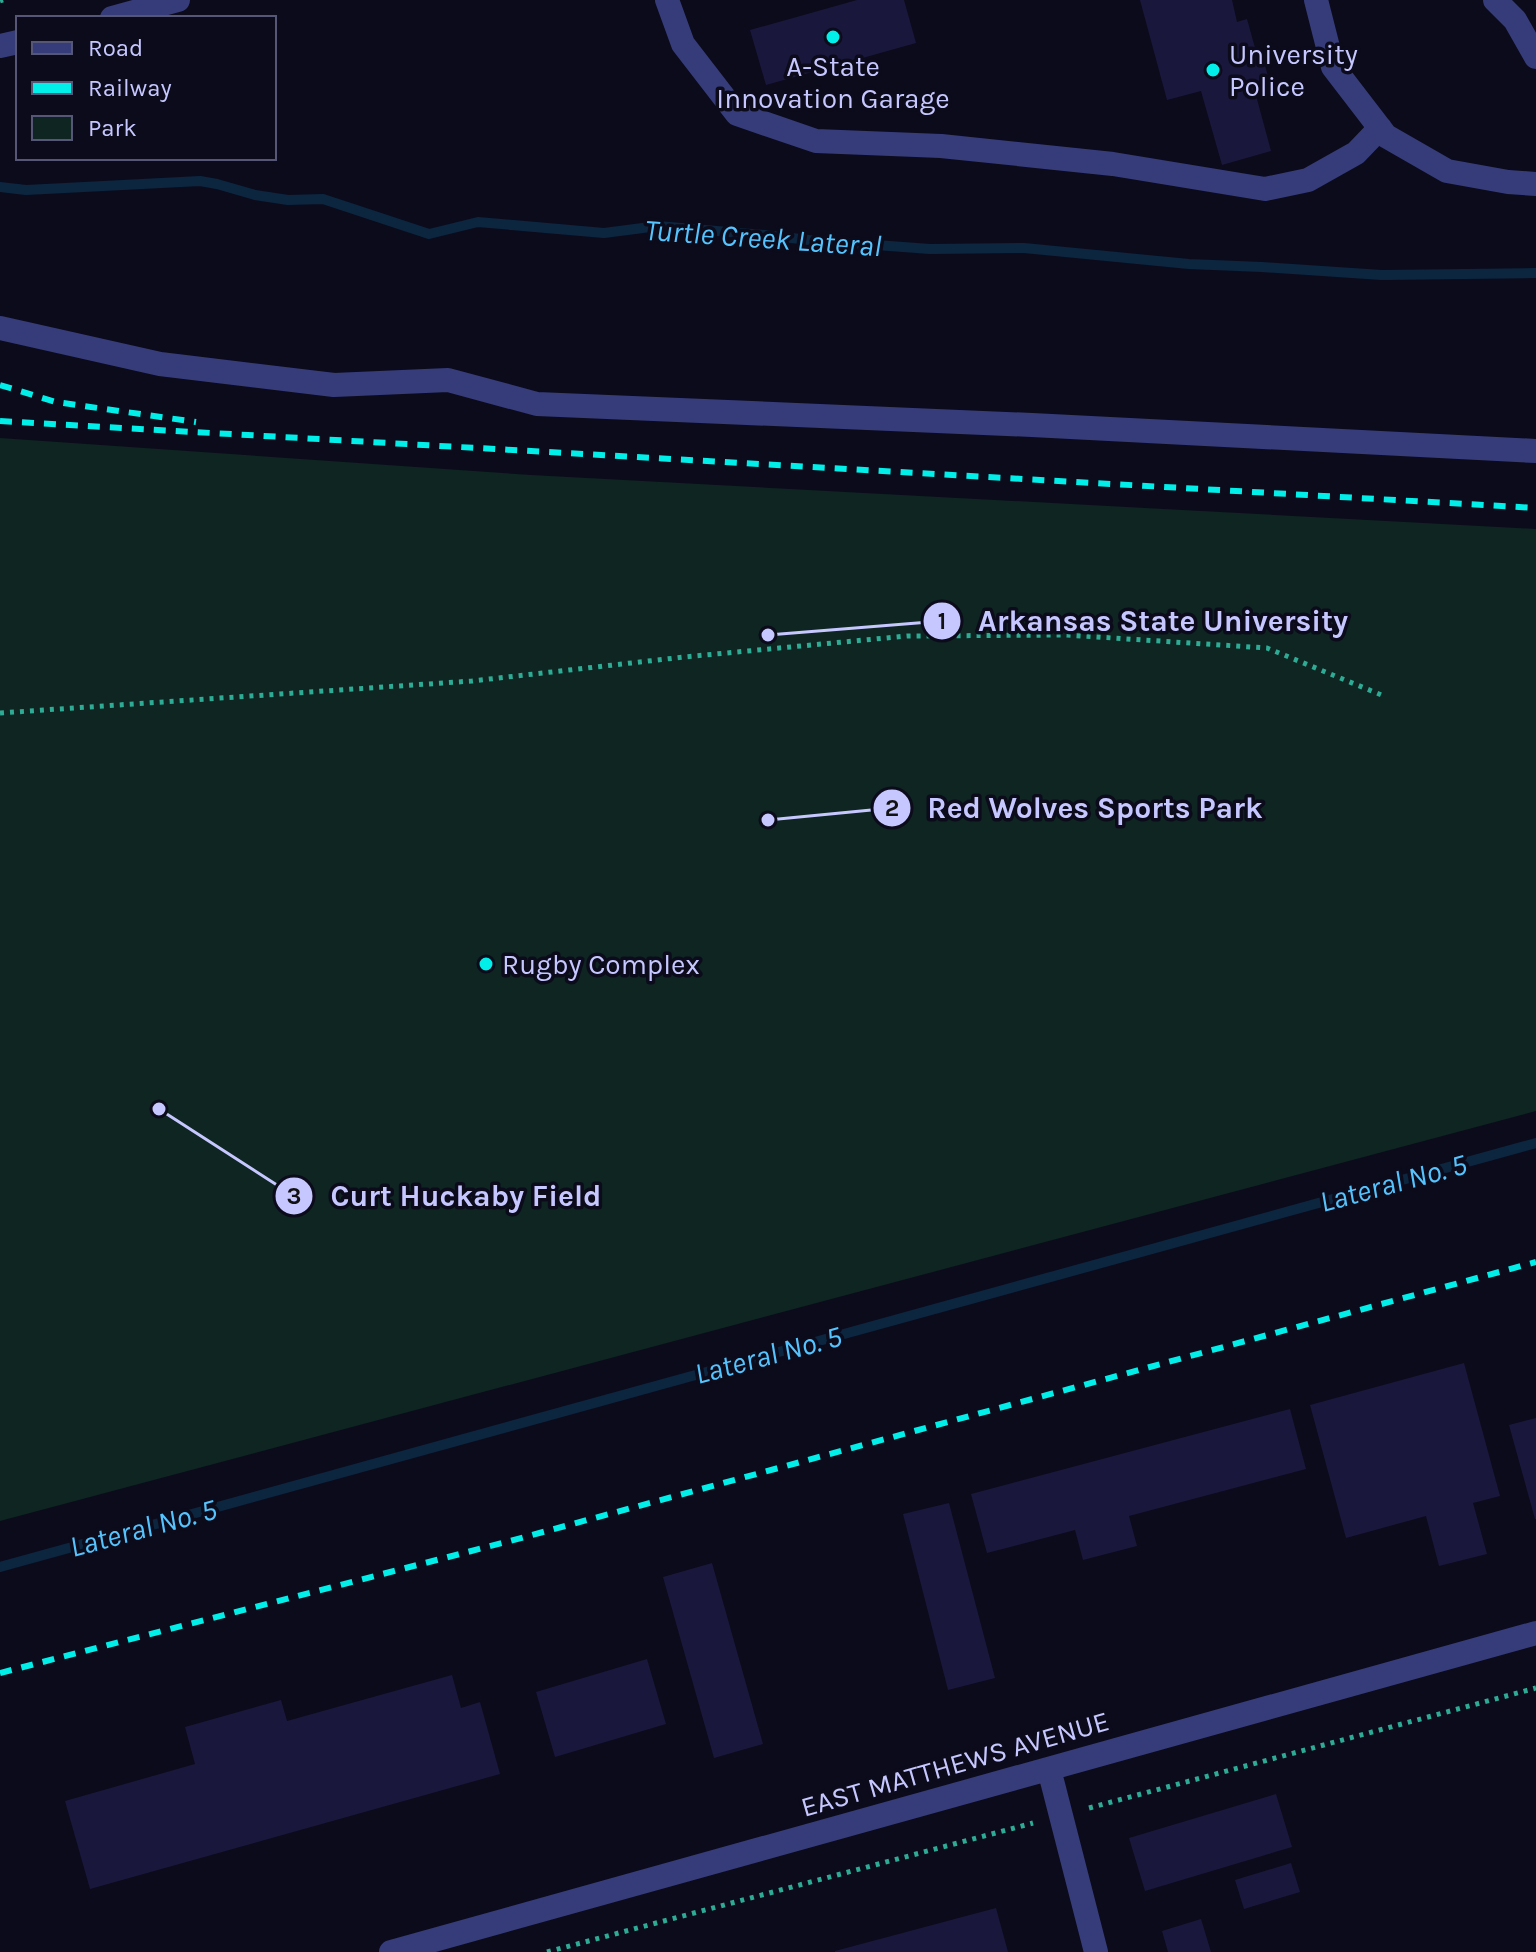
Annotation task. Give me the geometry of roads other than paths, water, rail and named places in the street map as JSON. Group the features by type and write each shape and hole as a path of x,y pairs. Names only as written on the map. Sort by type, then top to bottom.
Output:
{"street":[{"path":"119,16 178,0"},
{"path":"667,0 683,44 737,114 816,141 941,146 1113,164 1265,189 1308,180 1356,153 1380,128"},
{"path":"1316,0 1333,67 1386,136 1447,171 1536,184"},
{"path":"1495,0 1515,20 1536,57"},
{"path":"0,328 160,364 334,385 448,380 537,404 1536,451"},
{"name":"EAST MATTHEWS AVENUE","path":"391,1952 1536,1633"},
{"path":"1049,1769 1096,1952"}],"waterway":[{"name":"Turtle Creek Lateral","path":"0,187 26,190 200,181 288,200 323,199 429,234 478,222 604,233 658,226 930,249 1024,248 1189,264 1382,275 1536,273"},
{"name":"Lateral No. 5","path":"0,1567 1536,1143"}],"railway":[{"path":"0,385 56,402 196,422"},
{"path":"0,421 1536,508"},
{"path":"0,1673 510,1541 1536,1262"}],"place":[{"name":"A-State Innovation Garage","path":"833,37"},
{"name":"University Police","path":"1213,70"},
{"name":"Arkansas State University","path":"768,635"},
{"name":"Red Wolves Sports Park","path":"768,820"},
{"name":"Rugby Complex","path":"486,964"},
{"name":"Curt Huckaby Field","path":"159,1109"}]}
